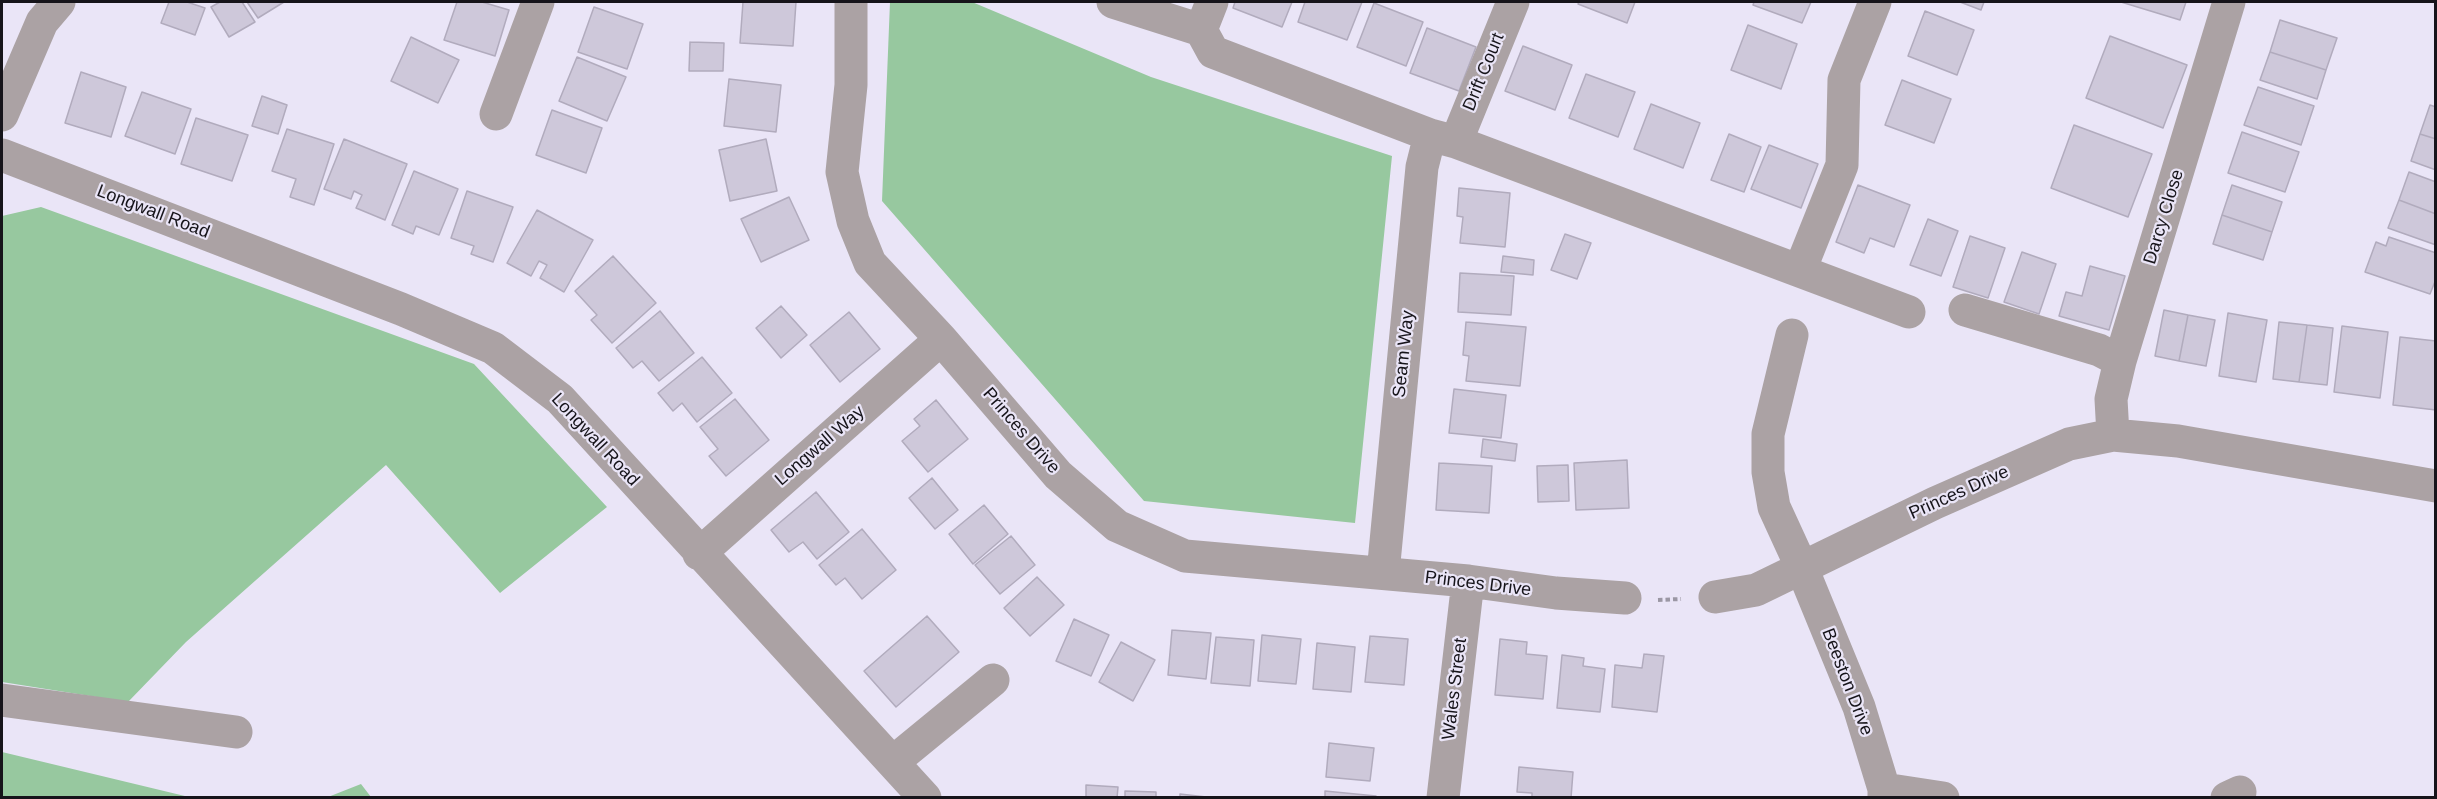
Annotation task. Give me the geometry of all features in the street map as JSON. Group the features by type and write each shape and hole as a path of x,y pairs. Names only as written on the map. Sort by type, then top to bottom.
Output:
{"street":[{"path":"2,115 42,22 59,2"},
{"path":"496,114 538,2"},
{"name":"Princes Drive","path":"851,2 851,85 842,172 853,221 870,263 941,339 1058,476 1117,526 1185,556 1468,581 1556,593 1625,598"},
{"path":"1113,2 1207,16 1213,52 1909,312"},
{"name":"Drift Court","path":"1443,138 1513,2"},
{"path":"1800,270 1842,165 1844,80 1875,2"},
{"name":"Darcy Close","path":"2113,435 2111,399 2120,361 2229,2"},
{"name":"Seam Way","path":"1383,573 1422,167 1443,138"},
{"name":"Longwall Road","path":"2,155 400,309 493,348 560,399 699,554 894,762 924,798"},
{"path":"1965,310 2099,350 2120,361"},
{"name":"Beeston Drive","path":"1792,335 1768,434 1768,472 1774,507 1802,568 1859,707 1884,793"},
{"name":"Longwall Way","path":"699,554 941,339"},
{"name":"Princes Drive","path":"1715,597 1756,590 1935,502 2069,444 2113,435 2178,441 2436,486"},
{"name":"Wales Street","path":"1443,798 1468,581"},
{"path":"894,762 993,680"},
{"path":"2,700 236,732"},
{"path":"1884,793 1943,798"}],"path":[{"path":"1625,598 1658,600 1715,597"}],"green space":[{"path":"890,2 972,2 1151,77 1392,156 1355,523 1144,501 882,201"},
{"path":"41,207 474,364 607,507 500,593 386,465 186,642 128,702 2,682 2,216"},
{"path":"2,752 189,797 2,797"},
{"path":"361,784 371,797 328,797"}],"building":[{"path":"169,2 187,2 205,8 195,35 161,23"},
{"path":"220,2 242,2 255,22 229,37 211,7"},
{"path":"247,2 284,2 258,18"},
{"path":"457,2 482,2 509,10 495,56 444,40"},
{"path":"743,2 796,2 793,46 740,43"},
{"path":"1235,2 1292,2 1282,27 1233,8"},
{"path":"1305,2 1362,2 1347,40 1298,22"},
{"path":"1579,2 1635,2 1627,23 1578,4"},
{"path":"1754,2 1811,2 1802,23 1753,5"},
{"path":"1960,2 1984,2 1981,10"},
{"path":"2121,2 2186,2 2180,20"},
{"path":"1374,3 1423,22 1406,66 1357,47"},
{"path":"594,7 643,24 627,69 578,52"},
{"path":"1925,11 1974,30 1957,75 1908,56"},
{"path":"2280,20 2337,38 2326,70 2270,52"},
{"path":"1748,25 1797,44 1781,89 1731,70"},
{"path":"1427,28 1476,47 1459,91 1410,73"},
{"path":"2110,36 2187,65 2163,128 2086,98"},
{"path":"411,37 459,60 438,103 391,81"},
{"path":"690,42 724,43 723,71 689,71"},
{"path":"1523,46 1572,65 1555,110 1505,91"},
{"path":"2270,52 2326,70 2317,99 2260,80"},
{"path":"577,57 626,77 607,121 559,101"},
{"path":"81,72 126,87 111,137 65,123"},
{"path":"1586,74 1635,92 1618,137 1569,118"},
{"path":"729,79 781,85 776,132 724,126"},
{"path":"1902,80 1951,99 1934,143 1885,125"},
{"path":"2258,87 2314,106 2301,145 2244,125"},
{"path":"142,92 191,109 175,154 125,136"},
{"path":"262,96 287,105 278,134 252,126"},
{"path":"1651,104 1700,123 1683,168 1634,149"},
{"path":"2430,105 2436,107 2436,139 2420,134"},
{"path":"552,110 602,128 586,173 536,155"},
{"path":"196,118 248,135 232,181 181,164"},
{"path":"2074,125 2152,154 2128,217 2051,188"},
{"path":"287,129 334,144 314,205 290,197 296,179 272,171"},
{"path":"2242,132 2299,152 2285,192 2228,173"},
{"path":"1729,134 1761,147 1744,192 1711,180"},
{"path":"2420,134 2436,139 2436,170 2411,161"},
{"path":"344,139 407,164 385,220 356,208 362,195 354,191 351,199 324,189"},
{"path":"766,139 777,191 730,201 719,150"},
{"path":"1769,145 1818,164 1801,208 1751,189"},
{"path":"414,171 458,189 439,235 416,226 413,234 392,225"},
{"path":"2409,172 2436,182 2436,214 2399,200"},
{"path":"1858,185 1910,205 1894,247 1870,238 1864,253 1836,242"},
{"path":"2232,185 2282,202 2272,232 2222,215"},
{"path":"1459,188 1510,193 1505,247 1460,243 1463,217 1457,216"},
{"path":"467,191 513,207 493,262 471,254 474,246 451,238"},
{"path":"789,197 809,240 761,262 741,219"},
{"path":"2399,200 2436,214 2436,245 2388,228"},
{"path":"537,210 593,240 564,292 540,278 547,265 539,261 531,276 507,263"},
{"path":"2222,215 2272,232 2263,260 2213,244"},
{"path":"1928,219 1958,231 1941,276 1910,265"},
{"path":"1565,234 1591,243 1577,279 1551,270"},
{"path":"1970,236 2005,248 1988,298 1953,287"},
{"path":"2389,237 2436,253 2436,279 2430,294 2365,272 2376,242 2386,246"},
{"path":"2022,252 2056,264 2039,314 2004,302"},
{"path":"613,256 656,303 612,343 591,320 597,315 575,291"},
{"path":"1503,256 1534,260 1533,275 1501,272"},
{"path":"2090,266 2125,276 2109,330 2059,316 2066,292 2082,296"},
{"path":"1460,273 1514,276 1511,315 1458,312"},
{"path":"781,306 807,335 781,358 756,328"},
{"path":"2164,310 2188,315 2179,361 2155,356"},
{"path":"660,311 694,353 659,381 642,361 633,368 616,348"},
{"path":"849,312 880,349 840,382 810,345"},
{"path":"2228,313 2267,320 2256,382 2219,376"},
{"path":"2188,315 2215,320 2206,366 2179,361"},
{"path":"1466,322 1526,327 1520,386 1466,381 1469,356 1463,355"},
{"path":"2279,322 2307,325 2299,382 2273,379"},
{"path":"2307,325 2333,328 2327,385 2299,382"},
{"path":"2342,326 2388,332 2380,398 2334,392"},
{"path":"2400,337 2436,341 2436,410 2393,405"},
{"path":"702,357 732,393 697,422 682,403 673,411 658,393"},
{"path":"1454,389 1506,395 1501,438 1449,433"},
{"path":"735,399 769,440 726,476 709,456 718,449 700,427"},
{"path":"936,400 968,439 928,472 902,441 920,426 914,419"},
{"path":"1483,439 1517,444 1515,461 1481,457"},
{"path":"1627,460 1629,508 1576,510 1574,463"},
{"path":"1439,463 1492,466 1489,513 1436,510"},
{"path":"1568,465 1569,501 1538,502 1537,466"},
{"path":"932,478 958,510 935,529 909,498"},
{"path":"816,492 849,532 817,559 803,542 789,552 771,530"},
{"path":"984,505 1008,534 973,564 949,534"},
{"path":"862,529 896,570 862,599 845,578 836,585 819,565"},
{"path":"1011,536 1035,565 1000,594 975,565"},
{"path":"1037,577 1064,605 1030,636 1004,608"},
{"path":"927,616 959,652 896,707 864,671"},
{"path":"1074,619 1109,635 1091,676 1056,661"},
{"path":"1172,630 1211,633 1206,679 1168,675"},
{"path":"1262,635 1301,639 1296,684 1258,681"},
{"path":"1370,636 1408,639 1404,685 1365,682"},
{"path":"1216,637 1254,640 1250,686 1211,683"},
{"path":"1500,639 1527,642 1526,654 1547,656 1543,699 1495,695"},
{"path":"1121,642 1155,660 1133,701 1099,682"},
{"path":"1317,643 1355,647 1351,692 1313,689"},
{"path":"1644,654 1664,656 1657,712 1612,707 1615,665 1642,668"},
{"path":"1562,655 1584,658 1583,666 1605,669 1600,712 1557,708"},
{"path":"1329,743 1374,748 1370,781 1326,777"},
{"path":"1519,767 1573,772 1571,798 1532,798 1532,793 1517,792"},
{"path":"1086,785 1118,787 1117,798 1086,798"},
{"path":"1125,791 1156,792 1156,798 1125,798"},
{"path":"1325,791 1376,796 1376,798 1325,798"},
{"path":"1180,794 1215,798 1180,798"}]}
